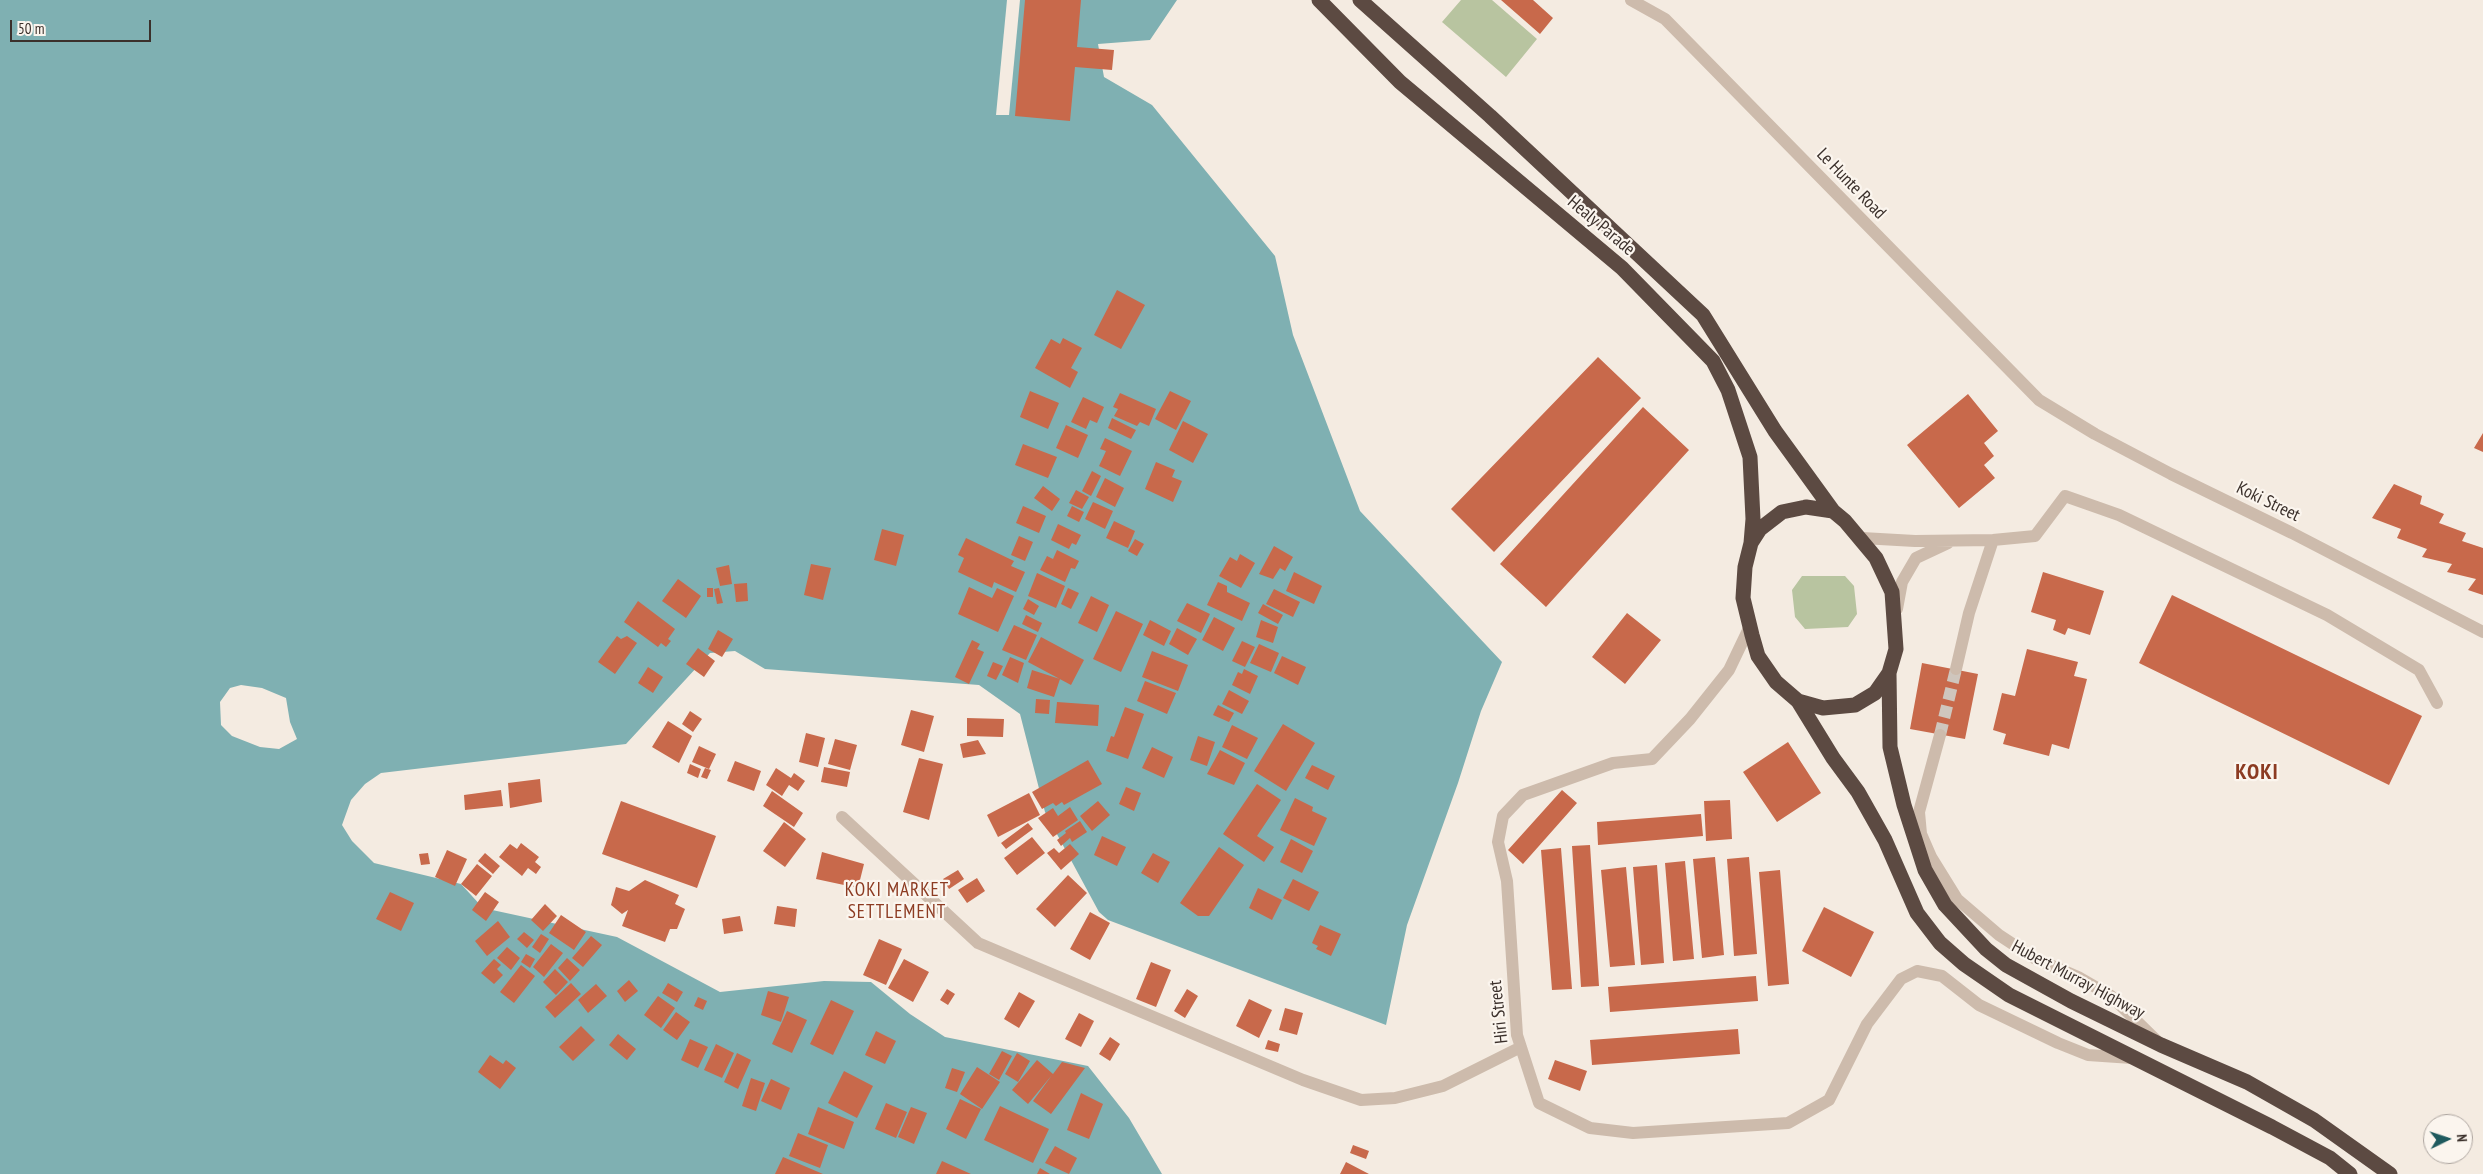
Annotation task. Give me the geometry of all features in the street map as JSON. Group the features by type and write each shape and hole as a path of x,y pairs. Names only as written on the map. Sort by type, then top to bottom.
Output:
{"highway":[{"name":"Healy Parade","path":"1319,0 1400,82 1622,268 1712,361 1728,390 1750,457 1753,519 1751,543"},
{"name":"Healy Parade","path":"1360,0 1490,116 1703,315 1774,431 1833,511"},
{"name":"Hubert Murray Highway","path":"2350,1174 2330,1158 2138,1058 2009,995 1976,974 1940,942 1917,913 1885,840 1858,792 1833,758 1798,701 1776,682 1758,656 1743,598 1745,566 1751,543 1760,529 1782,512 1806,507 1833,511 1862,538 1876,558 1892,592 1896,648 1889,674 1890,747 1904,805 1925,870 1945,905 1986,949 2006,966 2161,1045 2247,1082 2314,1120 2390,1174"},
{"name":"Hubert Murray Highway","path":"1798,701 1822,708 1855,705 1875,693 1889,674"}],"street":[{"name":"Le Hunte Road","path":"1631,0 1665,19 2039,400"},
{"name":"Koki Street","path":"2039,400 2095,434 2171,474 2483,632"},
{"path":"1862,538 1915,541 1993,540 2036,536 2065,496 2119,515 2327,615 2419,670 2437,703"},
{"path":"1895,620 1902,582 1916,558 1955,540"},
{"path":"1956,670 1969,613 1993,540"},
{"name":"Hiri Street","path":"1750,626 1729,670 1690,719 1652,759 1613,763 1523,795 1503,816 1498,842 1507,881 1517,1035 1519,1048 1539,1102 1590,1128 1633,1133 1788,1123 1829,1100 1867,1024 1901,979 1917,971 1942,976 1979,1005 2088,1055 2138,1058"},
{"path":"1940,735 1919,812 1921,834 1931,857 1957,899 1999,935 2034,958 2078,977 2111,996 2161,1045"},
{"path":"842,817 978,943 1303,1080 1361,1100 1395,1098 1444,1086 1519,1048"}],"green space":[{"path":"1461,0 1492,0 1537,39 1506,77 1442,22"},
{"path":"1802,576 1845,576 1854,586 1857,614 1848,627 1805,629 1795,617 1792,590"}],"water":[{"path":"0,0 1177,0 1150,40 1098,44 1104,77 1152,105 1275,256 1293,335 1360,511 1502,662 1481,711 1458,783 1407,925 1386,1025 1108,920 1099,912 1045,812 1020,714 979,685 765,669 735,651 710,653 626,744 381,773 365,784 351,800 342,825 352,841 374,863 461,884 483,908 617,937 720,992 824,981 871,982 910,1014 945,1037 1088,1066 1129,1118 1162,1174 0,1174","holes":["241,685 262,688 286,698 290,722 297,739 279,749 260,747 232,736 221,725 220,702 230,688"]}],"pier":[{"path":"1007,0 1020,0 1009,115 996,115"}],"building":[{"path":"1025,0 1081,0 1077,47 1114,50 1112,70 1075,67 1070,121 1015,116"},
{"path":"1501,0 1533,0 1553,18 1540,34"},
{"path":"1117,290 1145,305 1121,349 1094,335"},
{"path":"1063,338 1082,348 1071,368 1078,372 1070,388 1035,368 1051,339 1060,344"},
{"path":"1598,357 1641,398 1494,552 1451,509"},
{"path":"1030,391 1059,403 1048,429 1020,417"},
{"path":"1170,391 1191,401 1176,430 1155,419"},
{"path":"1120,393 1156,409 1149,426 1140,422 1137,426 1114,416 1118,409 1113,407"},
{"path":"1968,394 1998,431 1984,443 1994,456 1984,465 1995,478 1959,508 1907,445"},
{"path":"1083,397 1104,407 1097,423 1090,420 1086,429 1071,422"},
{"path":"1643,407 1689,450 1546,607 1500,564"},
{"path":"1112,418 1136,430 1131,439 1108,428"},
{"path":"1183,421 1208,434 1193,463 1169,450"},
{"path":"1066,425 1088,435 1078,458 1056,448"},
{"path":"2483,433 2483,452 2474,448"},
{"path":"1105,438 1132,451 1120,476 1099,466 1106,451 1100,449"},
{"path":"1023,444 1057,457 1048,478 1015,465"},
{"path":"1156,462 1175,470 1172,477 1182,481 1173,502 1145,489"},
{"path":"1092,471 1101,476 1091,496 1082,491"},
{"path":"1105,478 1124,488 1115,507 1096,497"},
{"path":"2394,484 2422,496 2420,504 2444,514 2439,523 2466,533 2462,541 2483,548 2483,595 2468,590 2476,579 2447,572 2452,564 2422,557 2427,549 2397,538 2401,529 2372,518"},
{"path":"1043,486 1060,499 1052,511 1034,498"},
{"path":"1076,490 1089,497 1082,509 1069,503"},
{"path":"1093,502 1113,511 1105,529 1085,519"},
{"path":"1023,506 1046,516 1039,533 1016,523"},
{"path":"1072,506 1084,512 1079,522 1067,516"},
{"path":"1114,521 1135,531 1128,548 1106,538"},
{"path":"1058,524 1081,535 1076,545 1072,543 1069,549 1051,540"},
{"path":"882,529 904,535 896,566 874,560"},
{"path":"1019,536 1033,542 1025,561 1011,555"},
{"path":"966,538 1014,561 1011,566 1025,572 1016,592 994,582 992,588 958,572 964,558 958,555"},
{"path":"1135,539 1144,544 1137,556 1128,551"},
{"path":"1274,546 1293,557 1285,571 1280,568 1273,579 1259,574"},
{"path":"1057,550 1079,561 1075,569 1071,568 1065,582 1040,570 1047,556 1053,559"},
{"path":"1240,554 1255,563 1241,588 1219,576 1230,557 1237,561"},
{"path":"811,564 831,568 823,600 804,595"},
{"path":"729,565 732,584 720,586 716,568"},
{"path":"1294,572 1322,586 1314,604 1286,591"},
{"path":"2043,572 2104,591 2090,635 2068,628 2065,635 2053,630 2056,620 2031,612"},
{"path":"1037,573 1065,586 1056,608 1028,596"},
{"path":"678,579 701,596 686,618 662,601"},
{"path":"1218,582 1227,586 1227,592 1250,603 1242,621 1207,605"},
{"path":"747,583 748,601 736,602 734,584"},
{"path":"969,587 992,598 997,588 1014,596 998,632 958,614"},
{"path":"707,588 713,588 713,597 707,597"},
{"path":"719,588 723,603 717,604 714,589"},
{"path":"1068,588 1079,593 1071,609 1061,604"},
{"path":"1274,589 1300,602 1293,617 1266,604"},
{"path":"2172,595 2422,716 2389,785 2139,663"},
{"path":"1091,596 1109,605 1097,632 1078,623"},
{"path":"1028,599 1039,606 1034,615 1023,609"},
{"path":"638,601 675,629 668,639 671,641 666,647 661,643 658,647 624,622"},
{"path":"1187,603 1210,614 1201,633 1177,621"},
{"path":"1263,604 1283,615 1278,624 1258,613"},
{"path":"1116,611 1143,624 1121,672 1093,659"},
{"path":"1627,613 1661,640 1625,684 1592,657"},
{"path":"1026,615 1042,623 1038,632 1022,624"},
{"path":"1214,617 1235,628 1223,651 1202,640"},
{"path":"1150,620 1171,631 1164,646 1143,635"},
{"path":"1261,620 1278,627 1273,643 1256,637"},
{"path":"1014,625 1037,635 1026,660 1002,650"},
{"path":"1177,628 1197,639 1188,655 1169,644"},
{"path":"718,630 733,639 722,657 708,649"},
{"path":"617,636 621,639 627,636 637,643 615,674 598,662"},
{"path":"1041,637 1084,660 1071,685 1028,662"},
{"path":"972,640 980,644 977,649 984,652 969,684 955,677"},
{"path":"1242,641 1255,647 1245,667 1232,661"},
{"path":"1259,644 1279,653 1271,672 1250,663"},
{"path":"698,648 715,661 704,677 686,664"},
{"path":"2027,649 2078,662 2074,676 2087,679 2069,749 2052,744 2049,756 2003,744 2006,734 1993,730 2002,693 2015,696"},
{"path":"1152,651 1188,665 1178,691 1142,677"},
{"path":"1282,656 1306,667 1298,685 1274,673"},
{"path":"1010,657 1024,663 1018,683 1002,675"},
{"path":"993,662 1003,666 996,680 987,676"},
{"path":"1922,663 1978,674 1965,739 1910,729"},
{"path":"648,667 663,677 653,693 638,683"},
{"path":"1244,669 1258,676 1250,694 1232,685 1238,672 1242,674"},
{"path":"1032,670 1060,679 1054,697 1027,688"},
{"path":"1145,681 1176,693 1167,714 1137,701"},
{"path":"1229,690 1249,701 1242,714 1222,704"},
{"path":"1036,699 1050,700 1049,714 1035,713"},
{"path":"1057,702 1099,705 1098,726 1055,723"},
{"path":"1218,705 1234,713 1229,722 1213,715"},
{"path":"1125,707 1144,714 1128,759 1106,751 1111,736 1114,737"},
{"path":"911,710 934,716 924,752 901,745"},
{"path":"690,711 702,719 693,732 682,724"},
{"path":"967,718 1004,719 1003,737 967,736"},
{"path":"668,721 692,736 679,763 652,747"},
{"path":"1283,724 1315,743 1286,791 1254,771"},
{"path":"1232,725 1258,738 1247,759 1222,747"},
{"path":"806,733 825,738 818,767 799,762"},
{"path":"1198,736 1215,742 1207,766 1190,760"},
{"path":"835,739 857,745 850,770 828,764"},
{"path":"978,740 986,754 963,758 960,744"},
{"path":"1788,742 1821,793 1777,822 1743,772"},
{"path":"699,746 716,754 709,769 692,762"},
{"path":"1152,747 1173,757 1164,778 1142,768"},
{"path":"1220,750 1245,763 1234,785 1207,774"},
{"path":"919,758 943,764 929,820 903,812"},
{"path":"1088,760 1102,784 1064,805 1062,802 1056,806 1053,803 1042,809 1032,792"},
{"path":"735,761 761,771 754,791 727,781"},
{"path":"690,764 701,769 698,778 687,773"},
{"path":"1312,765 1335,776 1328,790 1305,778"},
{"path":"824,767 850,772 847,787 821,782"},
{"path":"705,768 711,770 707,779 701,777"},
{"path":"776,768 791,778 794,773 805,781 798,791 789,785 782,796 766,785"},
{"path":"540,779 542,802 510,808 508,783"},
{"path":"1257,784 1281,800 1257,836 1274,847 1264,862 1223,834"},
{"path":"1126,787 1141,793 1134,811 1119,804"},
{"path":"501,790 503,806 465,810 464,795"},
{"path":"1562,790 1577,803 1523,864 1508,850"},
{"path":"772,791 803,813 794,827 763,806"},
{"path":"1029,793 1040,815 998,837 987,815"},
{"path":"1295,798 1313,807 1312,811 1327,818 1314,846 1280,830"},
{"path":"1730,800 1732,839 1706,841 1704,801"},
{"path":"621,801 716,836 697,888 602,854"},
{"path":"1098,801 1110,815 1092,831 1080,816"},
{"path":"1070,807 1078,820 1053,837 1038,818 1053,808 1058,816"},
{"path":"1701,814 1703,836 1598,845 1597,822"},
{"path":"1080,821 1087,832 1072,842 1070,838 1061,846 1057,840 1066,833 1065,831"},
{"path":"784,822 806,839 785,867 763,851"},
{"path":"1028,823 1033,829 1006,849 1001,843"},
{"path":"1102,836 1126,847 1117,866 1094,855"},
{"path":"1032,837 1045,853 1017,875 1004,858"},
{"path":"1291,839 1313,851 1302,873 1280,862"},
{"path":"521,843 539,857 535,862 541,867 536,874 528,868 522,876 499,857 510,844 517,849"},
{"path":"1070,844 1079,854 1061,870 1047,853 1054,848 1059,853"},
{"path":"1590,845 1599,986 1581,987 1572,846"},
{"path":"1219,847 1244,865 1209,916 1198,916 1180,903"},
{"path":"1561,848 1572,989 1552,990 1541,850"},
{"path":"447,850 467,859 455,886 435,877"},
{"path":"822,852 864,864 858,888 816,879"},
{"path":"428,853 430,864 421,865 419,854"},
{"path":"485,853 500,866 493,874 478,861"},
{"path":"1153,853 1170,862 1158,883 1141,873"},
{"path":"1715,857 1724,955 1702,958 1693,859"},
{"path":"1749,857 1757,954 1734,956 1727,859"},
{"path":"1685,861 1694,959 1673,961 1665,863"},
{"path":"477,864 492,876 476,896 461,884"},
{"path":"1657,865 1664,963 1641,965 1633,867"},
{"path":"1626,867 1635,965 1610,967 1601,870"},
{"path":"958,870 964,879 949,889 943,879"},
{"path":"1780,870 1789,984 1768,986 1759,872"},
{"path":"1068,875 1087,893 1055,927 1036,909"},
{"path":"977,878 985,891 967,903 958,890"},
{"path":"1293,879 1319,892 1309,911 1283,898"},
{"path":"645,880 679,895 675,904 685,909 677,929 670,929 665,942 622,926 628,910 622,914 611,905 616,887 629,891"},
{"path":"1258,888 1282,900 1272,920 1249,908"},
{"path":"390,892 414,903 401,931 376,919"},
{"path":"485,892 499,902 486,921 472,910"},
{"path":"545,904 557,916 543,931 531,920"},
{"path":"777,906 797,909 795,927 774,924"},
{"path":"1824,907 1874,932 1851,977 1802,951"},
{"path":"1090,912 1110,923 1090,960 1070,949"},
{"path":"561,915 586,932 574,950 549,933"},
{"path":"740,916 743,931 724,934 722,919"},
{"path":"498,921 510,937 487,956 475,941"},
{"path":"1320,925 1341,934 1331,956 1316,949 1318,946 1312,943"},
{"path":"524,932 534,940 527,948 517,939"},
{"path":"541,934 549,939 540,953 532,947"},
{"path":"591,936 602,945 583,967 572,958"},
{"path":"879,939 902,949 886,985 863,975"},
{"path":"551,944 563,953 544,977 533,967"},
{"path":"507,947 520,958 511,970 497,958"},
{"path":"526,954 535,959 530,968 521,962"},
{"path":"567,958 580,970 570,981 558,968"},
{"path":"494,959 501,965 497,969 503,975 494,984 481,973"},
{"path":"904,959 929,972 913,1002 888,988"},
{"path":"1151,962 1171,970 1156,1007 1136,999"},
{"path":"521,965 535,976 514,1003 500,992"},
{"path":"555,969 568,982 556,995 543,982"},
{"path":"1756,976 1758,1001 1610,1012 1608,987"},
{"path":"629,980 638,991 625,1002 617,991"},
{"path":"571,983 581,994 555,1018 545,1007"},
{"path":"668,983 683,992 677,1002 662,993"},
{"path":"596,984 607,996 588,1013 578,1000"},
{"path":"947,989 955,994 948,1005 940,1000"},
{"path":"1187,989 1198,996 1185,1018 1174,1011"},
{"path":"768,991 789,997 781,1022 761,1015"},
{"path":"1019,992 1035,1001 1019,1028 1004,1019"},
{"path":"658,996 675,1008 661,1028 644,1015"},
{"path":"698,997 707,1001 703,1010 694,1006"},
{"path":"1249,999 1272,1010 1259,1038 1236,1026"},
{"path":"831,1000 854,1011 833,1055 810,1044"},
{"path":"1285,1008 1303,1013 1297,1035 1279,1030"},
{"path":"787,1011 807,1020 792,1053 772,1044"},
{"path":"676,1012 690,1022 677,1040 663,1030"},
{"path":"1079,1013 1094,1021 1081,1047 1065,1039"},
{"path":"581,1026 595,1040 573,1061 559,1047"},
{"path":"1738,1029 1740,1054 1592,1065 1590,1040"},
{"path":"876,1031 896,1041 885,1064 865,1055"},
{"path":"618,1034 636,1049 627,1060 609,1045"},
{"path":"1110,1037 1120,1044 1110,1061 1099,1054"},
{"path":"690,1039 708,1047 698,1068 681,1060"},
{"path":"1268,1040 1280,1044 1278,1052 1265,1049"},
{"path":"716,1044 734,1053 722,1078 704,1070"},
{"path":"1002,1051 1012,1056 999,1080 989,1074"},
{"path":"737,1053 751,1060 738,1089 724,1082"},
{"path":"1017,1053 1030,1061 1018,1082 1005,1074"},
{"path":"490,1055 503,1064 506,1060 516,1068 500,1089 478,1072"},
{"path":"1037,1060 1053,1074 1062,1062 1085,1068 1051,1114 1033,1101 1052,1075 1028,1104 1012,1090"},
{"path":"1555,1060 1587,1071 1580,1091 1548,1079"},
{"path":"977,1067 1000,1082 982,1109 960,1094"},
{"path":"952,1068 965,1072 957,1092 945,1088"},
{"path":"844,1071 873,1086 857,1118 828,1103"},
{"path":"751,1078 765,1083 756,1111 742,1106"},
{"path":"771,1079 790,1088 781,1110 761,1101"},
{"path":"1081,1093 1103,1104 1089,1139 1067,1130"},
{"path":"960,1099 981,1109 966,1139 946,1129"},
{"path":"886,1103 907,1112 896,1138 875,1129"},
{"path":"1000,1106 1049,1129 1033,1163 984,1140"},
{"path":"818,1107 854,1122 844,1149 808,1134"},
{"path":"911,1107 927,1113 914,1144 898,1137"},
{"path":"798,1133 828,1145 820,1168 789,1156"},
{"path":"1353,1145 1369,1151 1366,1159 1350,1153"},
{"path":"1055,1146 1077,1158 1069,1174 1045,1163"},
{"path":"783,1157 823,1174 775,1174"},
{"path":"942,1161 971,1174 936,1174"},
{"path":"1346,1162 1369,1174 1340,1174"},
{"path":"1040,1168 1050,1174 1037,1174"}],"tunnel":[{"path":"1940,735 1956,669"}],"district":[{"name":"KOKI","path":"2257,773"},
{"name":"KOKI MARKET SETTLEMENT","path":"897,902"}]}
